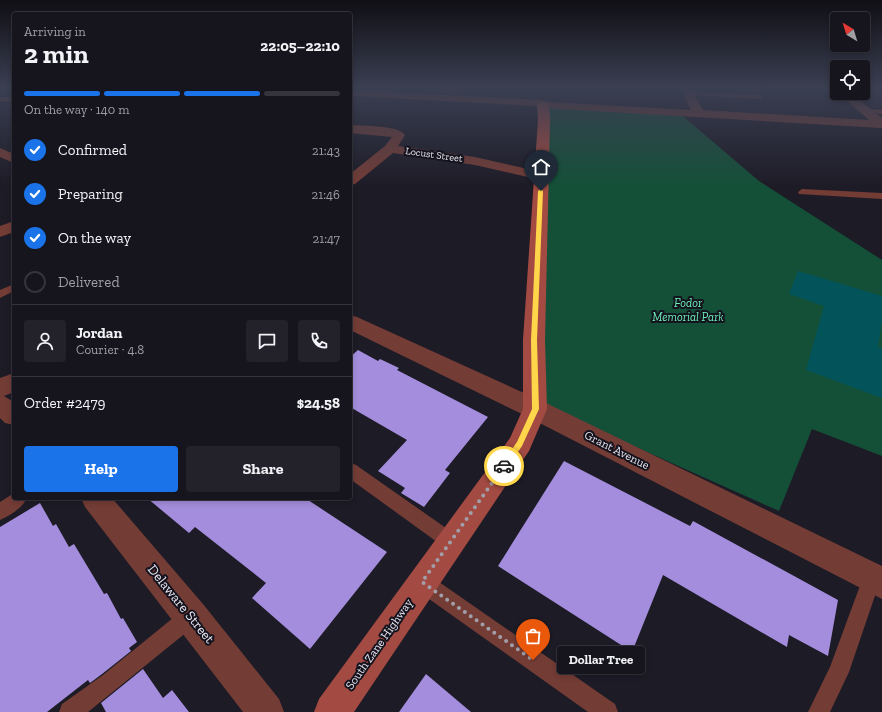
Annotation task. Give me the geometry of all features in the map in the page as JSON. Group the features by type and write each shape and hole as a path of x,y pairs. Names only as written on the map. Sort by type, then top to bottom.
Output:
{"street":[{"name":"South Zane Highway","path":"332,712 450,541 520,444 535,409 534,340 542,121"},
{"path":"831,121 882,124"},
{"name":"Locust Street","path":"352,129 399,134 390,149 475,161 541,176"},
{"path":"352,179 390,149"},
{"path":"0,152 12,158"},
{"path":"0,232 12,227"},
{"name":"Grant Avenue","path":"352,323 535,409 877,580"},
{"path":"0,390 12,382"},
{"path":"0,404 12,414"},
{"name":"Delaware Street","path":"97,500 191,616 266,712"}],"lane":[{"path":"802,192 882,196"},
{"path":"0,294 12,288"},
{"path":"352,471 450,541"},
{"path":"0,512 17,500"},
{"path":"819,712 839,672 877,580"},
{"path":"422,582 607,712"},
{"path":"70,712 110,682 191,616"}],"green space":[{"name":"Fodor Memorial Park","path":"548,121 689,121 759,181 882,260 882,456 812,429 779,511 535,402"}],"water":[{"path":"798,271 882,296 882,321 878,347 882,348 882,398 806,370 824,306 789,294"}],"building":[{"path":"358,350 378,361 380,359 399,368 397,370 488,417 445,470 450,473 424,507 401,493 405,488 378,471 407,440 352,408 352,355"},
{"path":"564,461 690,526 693,521 838,600 828,656 789,635 787,647 663,575 632,652 498,566"},
{"path":"149,500 308,500 387,552 310,649 252,598 266,583 195,527 189,533"},
{"path":"40,503 53,526 56,524 69,547 74,544 104,594 107,593 121,619 123,618 137,642 129,648 131,651 102,674 90,683 88,680 47,712 0,712 0,527"},
{"path":"143,669 163,698 172,690 189,712 106,712 101,703"},
{"path":"426,674 471,712 399,712"}],"way so far":[{"path":"504,466 422,582 533,660"}],"place":[{"name":"Dollar Tree","path":"533,660"}],"route":[{"path":"504,466 520,444 535,409 534,340 541,191"}]}
